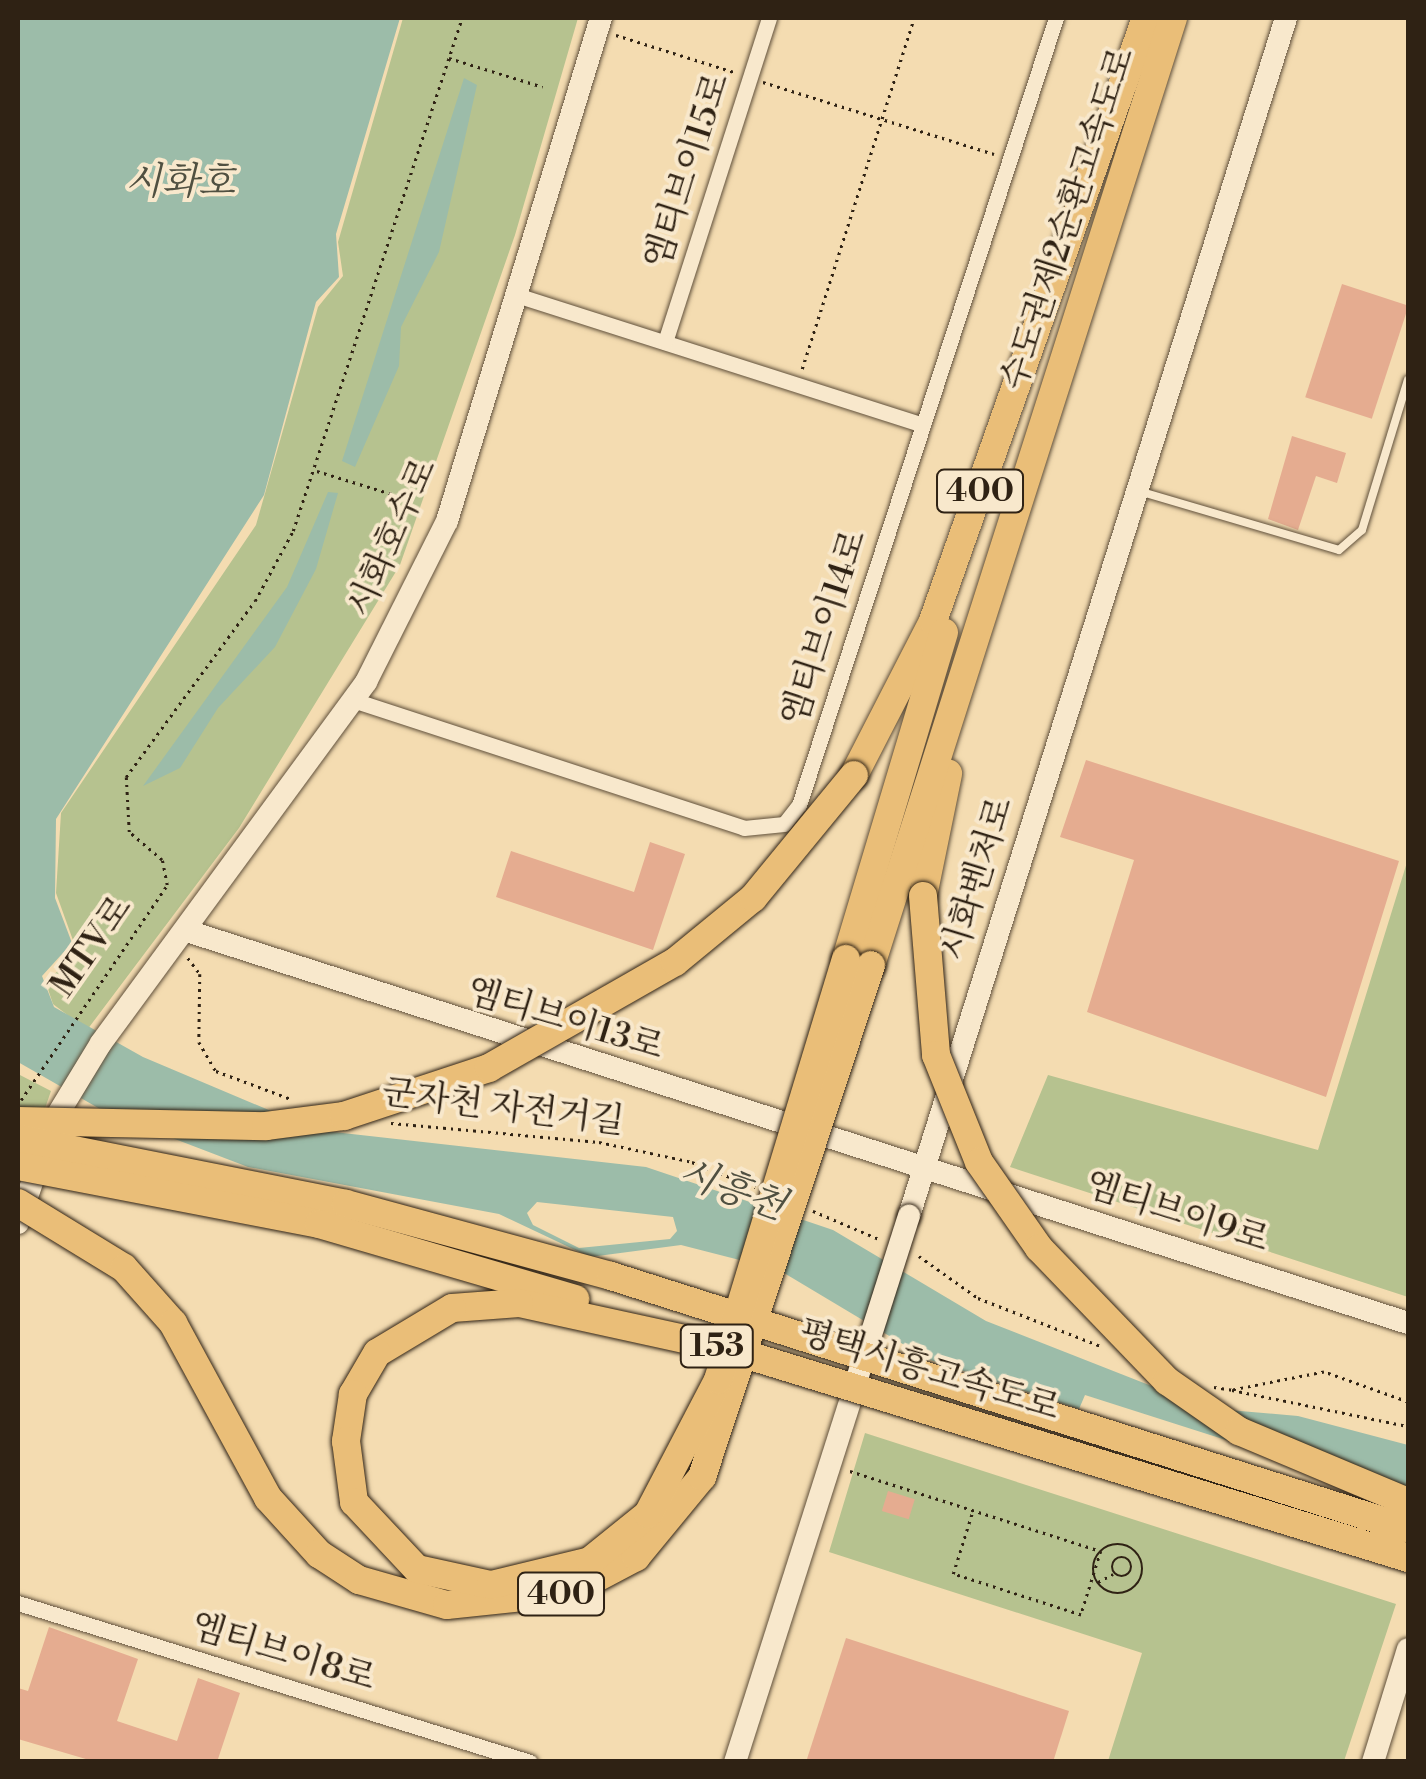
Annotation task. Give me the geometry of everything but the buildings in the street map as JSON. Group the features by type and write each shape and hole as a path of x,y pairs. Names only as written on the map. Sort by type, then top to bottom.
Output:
{"highway":[{"name":"수도권제2순환고속도로","path":"1083,197 1146,18"},
{"name":"수도권제2순환고속도로","path":"1036,444 1173,18"},
{"name":"400","path":"18,1121 266,1126 344,1116 489,1068 675,962 753,898 854,775 933,621 1083,197"},
{"path":"721,1347 519,1303 452,1308 378,1353 353,1394 346,1442 354,1502 417,1569 490,1585 590,1561 648,1514 718,1380 858,962 1083,197"},
{"name":"400","path":"18,1204 124,1268 173,1323 268,1498 319,1554 376,1586 447,1605 570,1592 636,1556 702,1477 858,962 1036,444"},
{"path":"1036,444 923,896 936,1054 979,1162 1039,1248 1167,1381 1239,1431 1408,1502"},
{"name":"평택시흥고속도로","path":"18,1139 346,1204 611,1276 1408,1529"},
{"name":"평택시흥고속도로","path":"18,1166 320,1224 1408,1558"}],"street":[{"name":"엠티브이15로","path":"665,342 769,18"},
{"name":"엠티브이14로","path":"353,700 744,828 784,824 923,425 1056,18"},
{"name":"시화벤처로","path":"735,1762 1286,18"},
{"name":"시화호수로","path":"18,1223 54,1122 153,973 185,940 353,700 447,522 516,294 606,25"},
{"path":"516,294 923,425"},
{"name":"엠티브이13로","path":"185,940 924,1169"},
{"name":"엠티브이9로","path":"924,1169 1408,1323"},
{"name":"엠티브이8로","path":"18,1603 530,1762"},
{"path":"1373,1762 1408,1649"}],"lane":[{"path":"1137,490 1339,550 1362,530 1408,380"}],"path":[{"path":"411,500 316,470 462,18"},
{"path":"797,384 914,18"},
{"path":"606,25 750,78 1010,158"},
{"path":"449,58 543,86"},
{"name":"MTV로","path":"25,1088 167,885 162,860 128,832 126,776 255,601 316,470"},
{"path":"185,940 200,974 199,1042 216,1071 299,1102"},
{"name":"군자천 자전거길","path":"388,1122 599,1142 692,1162 765,1192"},
{"path":"802,1206 886,1241"},
{"path":"915,1254 978,1298 1121,1354"},
{"path":"1232,1390 1324,1372 1408,1402"},
{"path":"1207,1386 1408,1426"},
{"path":"830,1464 1101,1551 1131,1548 1143,1568 1125,1593 1097,1583"},
{"path":"973,1510 953,1574 1081,1614 1101,1551"},
{"path":"1097,1583 1114,1573 1126,1576 1130,1561 1116,1558 1114,1573"},
{"path":"1094,1574 1097,1583"}],"green space":[{"path":"403,18 578,18 515,235 400,565 239,828 87,1030 53,1004 45,980 79,957 56,893 61,813 256,525 318,307 343,276 338,242"},
{"path":"1408,859 1408,1297 1010,1167 1048,1075 1318,1150"},
{"path":"18,1074 51,1091 18,1186"},
{"path":"865,1433 1396,1604 1344,1761 1108,1761 1142,1653 829,1552"}],"water":[{"name":"시화호","path":"18,18 400,18 336,234 339,277 316,302 264,495 56,819 55,898 72,943 42,976 54,1007 143,1057 316,1130 646,1167 833,1230 986,1321 1149,1385 1217,1409 1298,1416 1408,1445 1408,1486 1383,1490 993,1398 779,1270 681,1245 590,1257 499,1214 248,1167 107,1113 18,1062","holes":["537,1202 673,1217 677,1231 670,1239 579,1248 533,1225 527,1213"]},
{"path":"464,78 477,85 439,252 401,327 399,366 355,467 342,461"},
{"path":"328,492 338,493 316,569 275,647 218,708 180,768 143,786 287,587"}],"pier":[{"path":"906,1352 1079,1409 1085,1395 1342,1477 1226,1475 991,1403"}],"water label":[{"name":"시흥천","path":"732,1190"}]}
